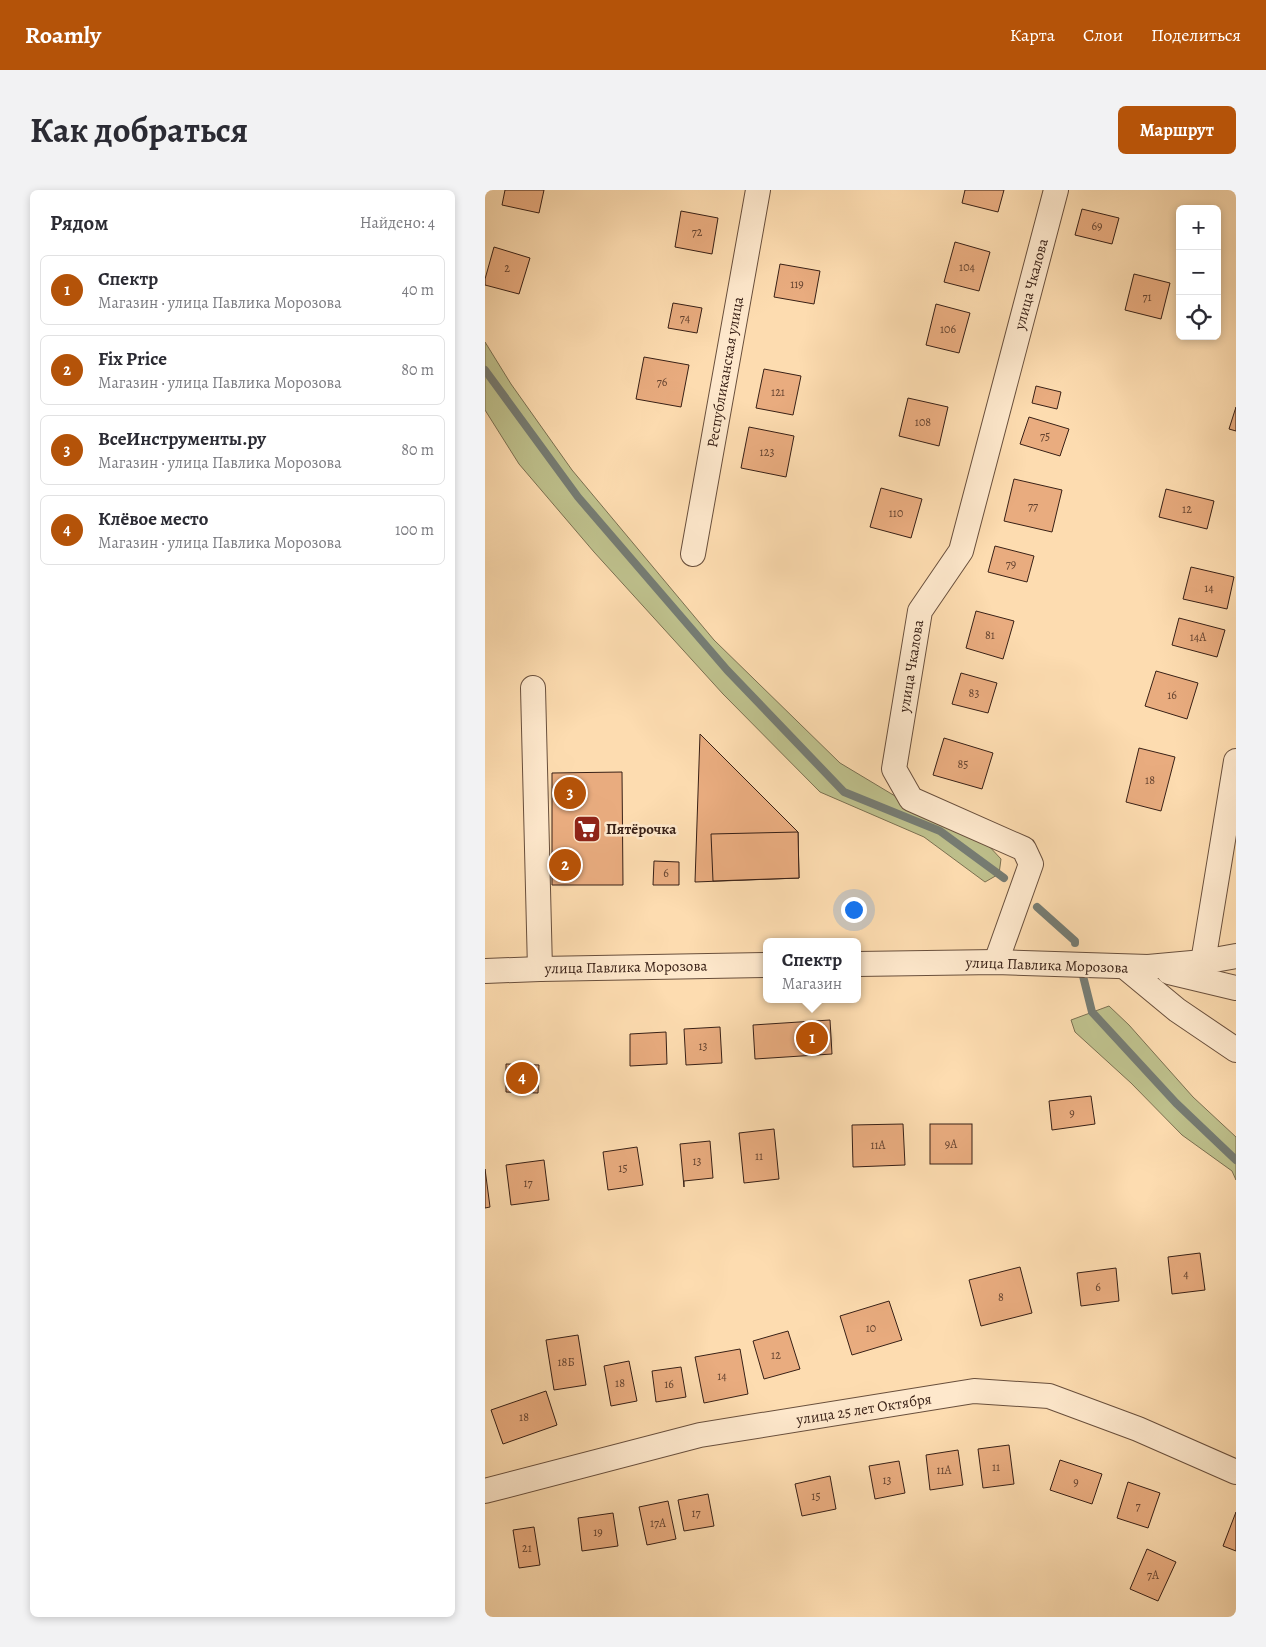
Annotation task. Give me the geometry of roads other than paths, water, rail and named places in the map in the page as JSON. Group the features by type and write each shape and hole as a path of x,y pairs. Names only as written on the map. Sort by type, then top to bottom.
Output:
{"street":[{"name":"Республиканская улица","path":"693,554 758,190"},
{"name":"улица Чкалова","path":"996,962 1031,864 1023,849 911,798 894,770 920,611 961,551 1056,190"},
{"path":"533,688 536,873 540,969"},
{"path":"1203,962 1236,761"},
{"name":"улица Павлика Морозова","path":"861,964 996,962 1137,967 1203,962 1236,956"},
{"name":"улица Павлика Морозова","path":"485,971 763,965"},
{"path":"1137,967 1236,988"},
{"path":"1137,967 1177,1010 1236,1050"},
{"name":"улица 25 лет Октября","path":"485,1491 699,1434 974,1391 1049,1396 1138,1429 1236,1472"}],"waterway":[{"path":"485,370 578,497 727,670 844,792 940,831 1004,878"},
{"path":"1037,907 1075,943"},
{"path":"1083,976 1092,1012 1176,1103 1236,1160"}],"place":[{"name":"ВсеИнструменты.ру","path":"570,793"},
{"name":"Пятёрочка","path":"587,829"},
{"name":"Fix Price","path":"565,865"},
{"name":"Спектр","path":"812,1038"},
{"name":"Клёвое место","path":"522,1078"}]}
